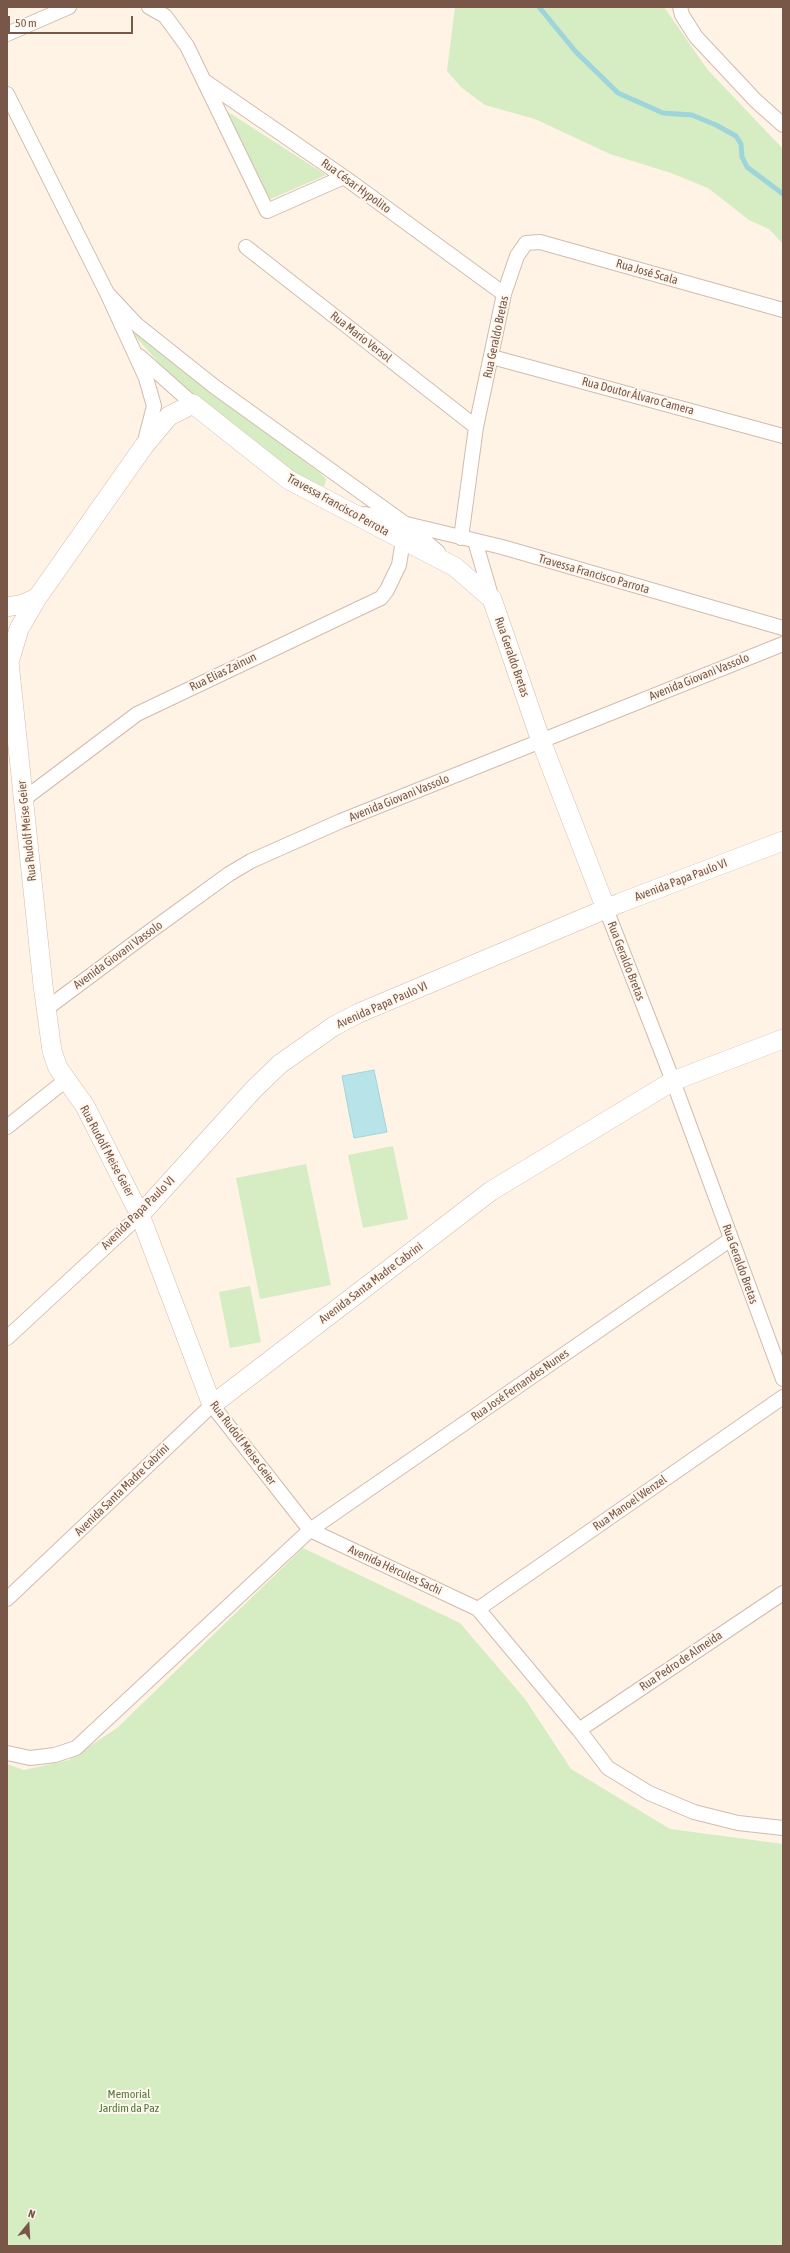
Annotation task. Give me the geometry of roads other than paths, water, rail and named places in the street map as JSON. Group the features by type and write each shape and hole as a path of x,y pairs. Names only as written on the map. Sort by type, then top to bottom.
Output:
{"main road":[{"name":"Travessa Francisco Perrota","path":"193,404 289,480 343,509 403,532 455,567 492,599"},
{"path":"8,661 19,629 37,598 144,446 169,416 193,404"},
{"path":"7,607 23,604 37,598"},
{"name":"Rua Geraldo Bretas","path":"492,599 541,741 606,909"},
{"name":"Rua Rudolf Meise Geier","path":"8,661 46,1009 52,1051 58,1068 85,1106 140,1215 212,1405"},
{"name":"Avenida Papa Paulo VI","path":"140,1215 254,1089 280,1064 334,1026 365,1010 606,909 783,841"},
{"name":"Avenida Santa Madre Cabrini","path":"212,1405 491,1191 673,1081 783,1039"}],"street":[{"path":"7,34 69,7"},
{"path":"149,7 165,16 187,46 206,82 267,211 344,177"},
{"path":"680,7 682,16 696,37 756,101 783,125"},
{"name":"Rua César Hypolito","path":"206,82 344,177 504,294"},
{"path":"7,94 107,293 136,353 146,378 154,406 144,446"},
{"name":"Rua José Scala","path":"517,256 526,243 540,242 783,310"},
{"name":"Rua Mario Versol","path":"246,247 476,427"},
{"name":"Rua Geraldo Bretas","path":"492,599 481,555 468,539 476,427 492,357 504,294 517,256"},
{"name":"Travessa Francisco Perrota","path":"107,293 137,325 403,532"},
{"name":"Travessa Francisco Perrota","path":"136,353 193,404"},
{"name":"Rua Doutor Álvaro Camera","path":"492,357 783,436"},
{"name":"Travessa Francisco Parrota","path":"403,532 468,539 783,628"},
{"name":"Rua Elias Zainun","path":"24,799 137,714 380,598 387,590 400,564 403,532"},
{"name":"Avenida Giovani Vassolo","path":"46,1009 184,907 251,861 341,821 783,644"},
{"name":"Rua Geraldo Bretas","path":"606,909 673,1081 783,1379"},
{"path":"7,1127 66,1080"},
{"name":"Avenida Papa Paulo VI","path":"7,1338 140,1215"},
{"name":"Rua José Fernandes Nunes","path":"310,1530 731,1239"},
{"name":"Rua Manoel Wenzel","path":"478,1609 783,1397"},
{"name":"Rua Rudolf Meise Geier","path":"212,1405 310,1530"},
{"name":"Avenida Santa Madre Cabrini","path":"7,1599 212,1405"},
{"path":"7,1753 30,1758 55,1756 76,1748 310,1530"},
{"name":"Avenida Hércules Sachi","path":"310,1530 478,1609 579,1730 608,1768 649,1793 694,1812 738,1823 783,1828"},
{"name":"Rua Pedro de Almeida","path":"579,1730 783,1593"}],"water":[{"path":"374,1070 387,1132 354,1138 342,1076"}],"waterway":[{"path":"539,7 576,52 618,93 663,113 692,115 716,125 736,136 741,144 742,157 747,167 783,194"}],"park label":[{"name":"Memorial Jardim da Paz","path":"129,2101"}]}
